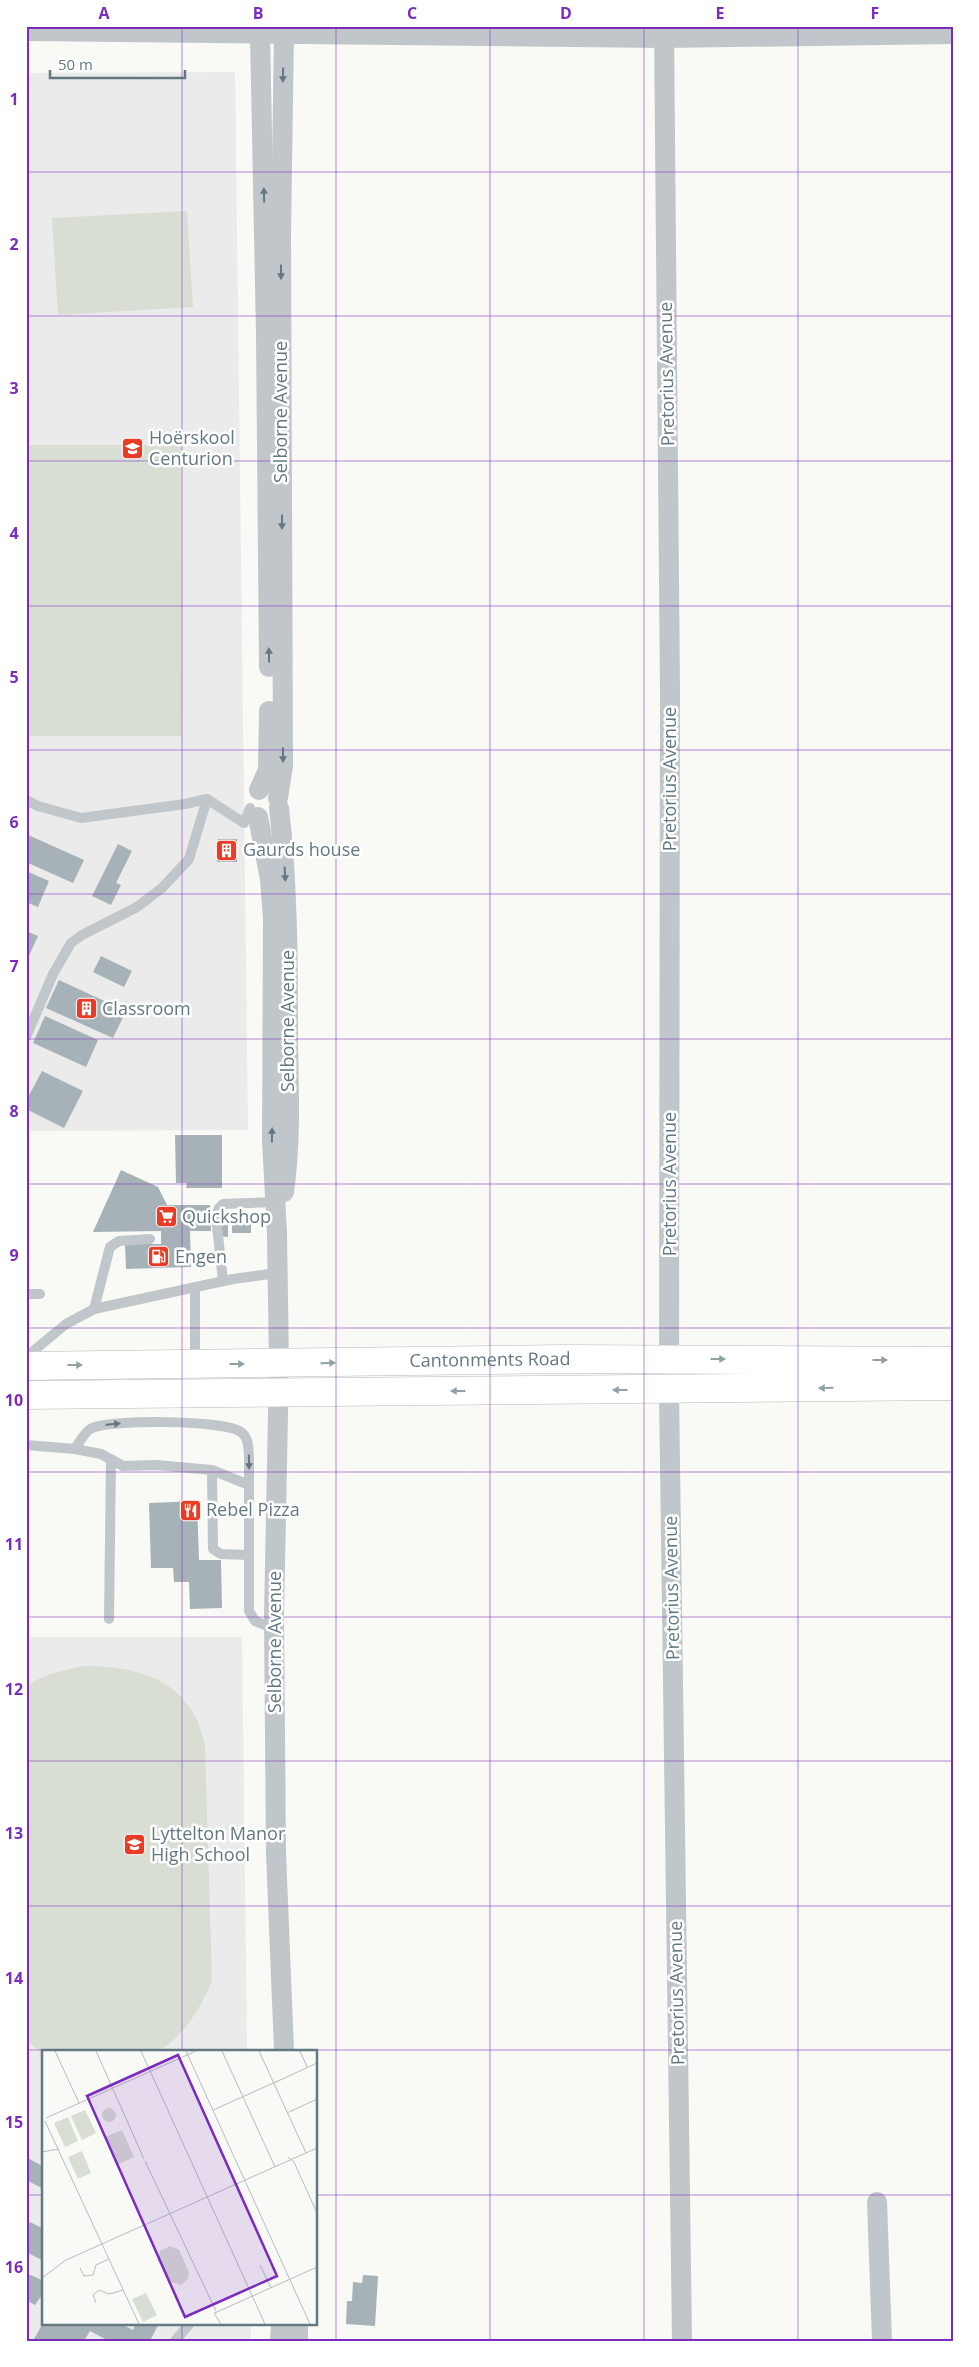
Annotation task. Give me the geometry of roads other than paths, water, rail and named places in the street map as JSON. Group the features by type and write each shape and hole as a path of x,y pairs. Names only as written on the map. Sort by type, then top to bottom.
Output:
{"main road":[{"name":"Cantonments Road","path":"26,1366 564,1359 669,1361 953,1360"},
{"name":"Cantonments Road","path":"26,1395 953,1386"}],"street":[{"path":"26,31 283,29 953,34"},
{"name":"Selborne Avenue","path":"272,232 283,29"},
{"name":"Selborne Avenue","path":"261,30 272,232 275,485 283,766 279,803 285,873 288,962 289,1099 275,1202 277,1233"},
{"name":"Pretorius Avenue","path":"664,32 670,690 669,1390 682,2341"},
{"name":"Selborne Avenue","path":"260,790 268,770 275,485"},
{"path":"260,790 274,792 279,803 274,815 267,818 254,813 250,800 253,794 260,790"},
{"name":"Selborne Avenue","path":"254,813 270,879 279,1172 277,1233 279,1392 275,1629 276,1852 284,2050"},
{"path":"877,2202 882,2341"},
{"path":"280,2341 281,2324"},
{"path":"298,2324 298,2341"}],"lane":[{"path":"26,1037 53,974 71,943 82,935 136,907 162,888 189,860 207,799"},
{"path":"26,800 38,806 81,818 185,804 207,799 244,822 254,813"},
{"path":"223,1281 216,1217 219,1208 224,1204 275,1202"},
{"path":"94,1309 110,1247 118,1241 150,1239"},
{"path":"26,1357 66,1324 94,1309 223,1281 277,1273"},
{"path":"195,1288 195,1365"},
{"path":"26,1294 40,1294"},
{"path":"75,1448 90,1428 108,1424 144,1422 216,1425 237,1429 248,1439 248,1611 255,1621 275,1629"},
{"path":"26,1446 75,1448 101,1454 123,1466 156,1465 212,1470 249,1485"},
{"path":"109,1619 111,1459"},
{"path":"212,1470 213,1549 221,1554 248,1555"},
{"path":"175,2341 189,2324"}],"place":[{"name":"Hoërskool Centurion","path":"133,448"},
{"name":"Gaurds house","path":"227,850"},
{"name":"Classroom","path":"86,1009"},
{"name":"Quickshop","path":"166,1217"},
{"name":"Engen","path":"159,1257"},
{"name":"Rebel Pizza","path":"190,1510"},
{"name":"Lyttelton Manor High School","path":"135,1844"}]}
